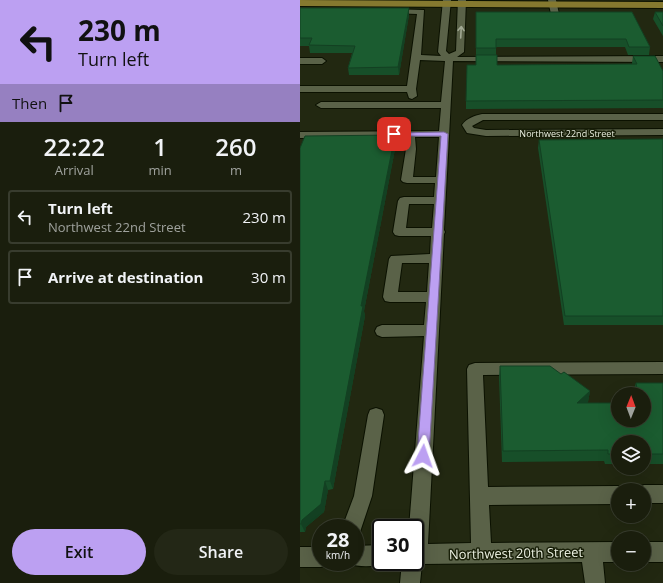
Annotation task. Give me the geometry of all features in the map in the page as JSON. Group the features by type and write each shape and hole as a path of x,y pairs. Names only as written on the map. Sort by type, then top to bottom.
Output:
{"main road":[{"path":"612,0 663,0"},
{"path":"300,3 352,5 446,2 552,2 663,5"}],"street":[{"path":"446,2 442,52 449,58"},
{"path":"449,58 460,52 462,2"},
{"path":"552,2 555,14"},
{"path":"300,11 352,5 420,12 418,45 411,92 300,89"},
{"path":"418,519 439,232 449,58"},
{"path":"415,59 434,61 449,58 473,60 663,59"},
{"path":"300,72 302,61 322,61"},
{"path":"321,105 446,105"},
{"name":"Northwest 22nd Street","path":"663,117 482,117 473,120 468,124 468,128 471,131 496,133 663,132"},
{"path":"410,134 411,149 406,180 441,180"},
{"path":"300,135 444,134"},
{"path":"439,232 399,232 404,200 441,200"},
{"path":"434,296 390,296 396,259 437,258"},
{"path":"382,330 432,330"},
{"path":"481,553 475,369 663,368"},
{"path":"355,519 363,496 376,415"},
{"path":"651,494 663,494"},
{"path":"479,496 611,495"},
{"path":"591,552 595,583"},
{"name":"Northwest 20th Street","path":"424,556 481,553 611,552"},
{"path":"300,557 312,557"},
{"path":"410,583 412,571"}],"building":[{"path":"300,8 409,8 398,67 348,68 355,46 309,45 312,38 300,38"},
{"path":"476,12 632,12 650,47 629,47 626,39 496,39 496,48 476,48"},
{"path":"655,12 663,12 663,26"},
{"path":"476,55 497,55 497,65 637,64 633,56 655,56 663,71 663,100 466,101 467,65 476,65"},
{"path":"395,135 361,306 363,306 330,481 325,481 321,504 302,520 300,524 300,148 305,136"},
{"path":"663,139 663,316 565,316 539,140"},
{"path":"500,366 550,366 561,374 564,372 590,391 577,403 611,403 611,427 651,427 651,387 637,387 636,383 663,383 663,454 651,454 651,435 611,435 611,454 608,454 608,450 503,451"}],"route":[{"path":"394,134 444,134 439,232 423,456"}]}
